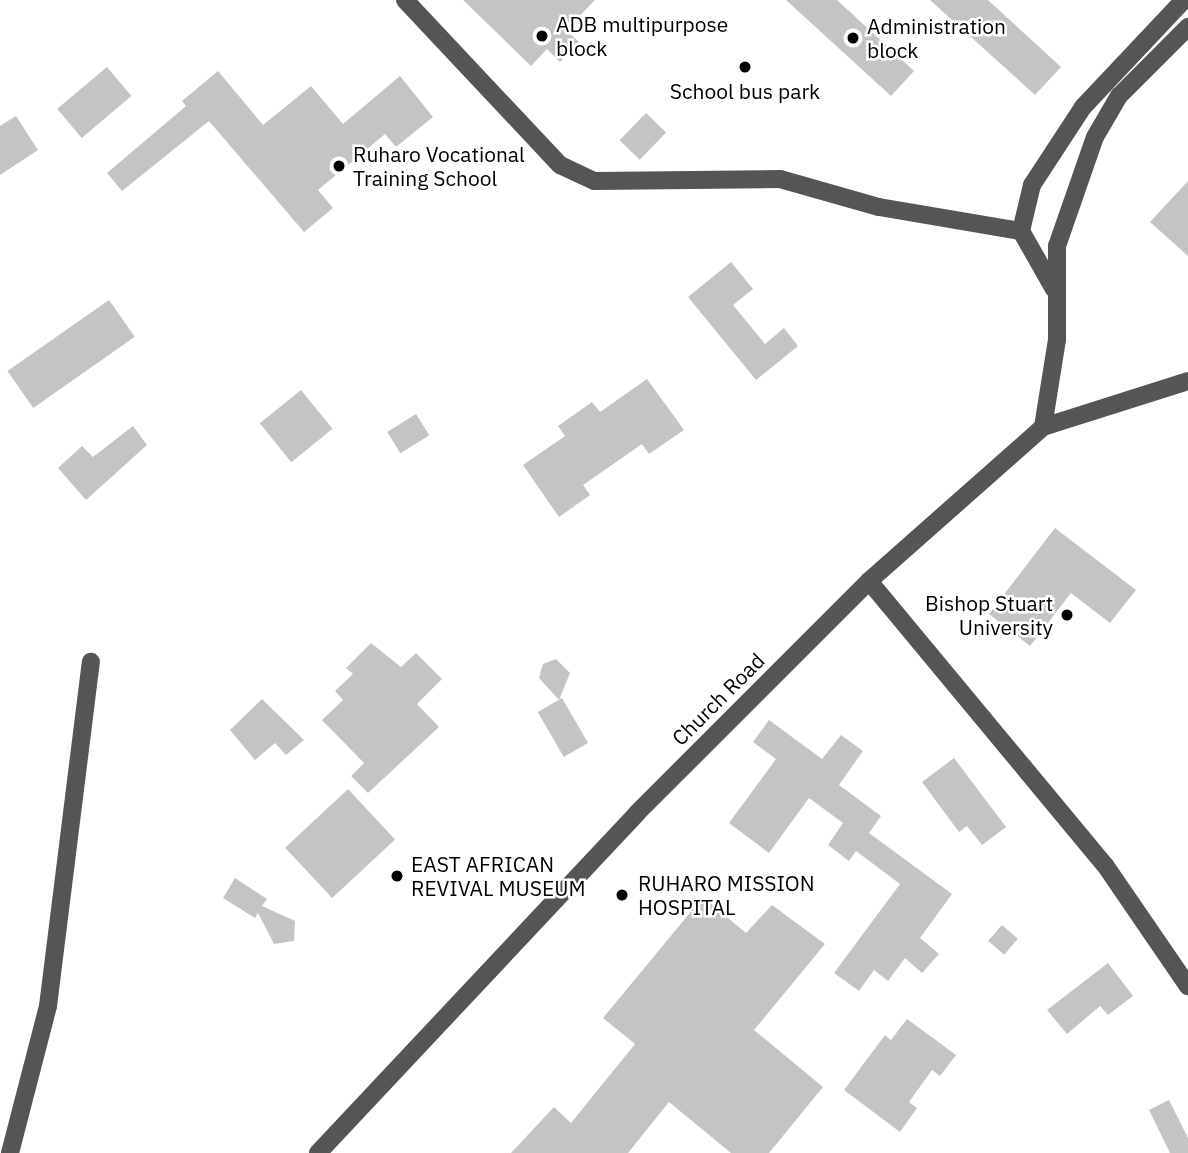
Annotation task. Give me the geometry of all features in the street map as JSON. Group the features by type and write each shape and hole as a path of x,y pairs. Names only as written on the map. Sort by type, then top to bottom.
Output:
{"street":[{"path":"405,0 560,165 596,181 780,179 879,206 1020,231"},
{"path":"1055,290 1020,231 1032,185 1083,107 1184,0"},
{"path":"1188,27 1119,96 1095,137 1057,246 1057,340 1043,427 1188,381"},
{"name":"Church Road","path":"318,1153 637,813 869,581 1043,427"},
{"path":"869,581 1105,865 1188,986"},
{"path":"10,1153 48,1006 91,662"}],"building":[{"name":"ADB multipurpose block","path":"463,0 595,0 566,30 579,42 560,62 547,49 531,66"},
{"name":"Administration block","path":"786,0 837,0 914,71 891,96"},
{"path":"930,0 988,0 1061,67 1035,95"},
{"path":"107,67 131,96 82,138 57,109"},
{"path":"218,71 263,125 311,86 343,124 400,76 433,117 396,147 385,134 318,190 333,208 304,232 209,121 122,191 107,173 186,106 182,101"},
{"path":"646,113 666,132 640,160 620,140"},
{"path":"16,116 38,150 0,175 0,126"},
{"path":"1188,181 1188,256 1150,222"},
{"path":"731,262 753,289 733,305 765,344 784,328 798,346 756,380 688,297"},
{"path":"109,300 135,337 33,408 7,371"},
{"path":"647,379 684,430 649,454 642,444 583,485 590,495 559,517 523,465 565,436 558,426 592,402 600,412"},
{"path":"301,390 332,429 291,462 260,423"},
{"path":"416,414 429,435 400,453 387,432"},
{"path":"133,426 147,445 86,500 58,468 82,446 93,457"},
{"path":"1055,528 1136,590 1110,623 1071,593 1030,646 989,614"},
{"path":"371,643 401,667 416,653 442,679 417,704 439,727 368,793 351,776 364,763 322,720 343,700 335,691 353,674 346,668"},
{"path":"556,659 570,673 559,700 539,678 543,664"},
{"path":"562,698 588,743 564,757 538,712"},
{"path":"262,699 304,740 286,755 275,743 255,760 230,730"},
{"path":"769,720 822,759 841,735 863,751 839,785 881,816 869,833 952,894 920,938 939,954 922,973 905,958 888,981 874,970 859,991 834,973 900,884 856,851 849,861 828,845 843,823 809,798 769,853 729,823 776,759 753,742"},
{"path":"954,758 1006,827 982,845 967,826 959,832 922,782"},
{"path":"348,789 395,839 332,898 285,848"},
{"path":"235,878 267,899 262,906 295,921 294,941 274,944 258,913 255,918 223,898"},
{"path":"703,897 746,933 772,905 825,944 754,1030 823,1087 769,1153 731,1153 669,1102 628,1153 511,1153 554,1107 571,1123 635,1044 603,1018"},
{"path":"1002,925 1018,939 1004,955 988,941"},
{"path":"1108,963 1133,996 1108,1015 1100,1006 1067,1034 1047,1010"},
{"path":"907,1019 956,1055 940,1076 932,1070 909,1102 917,1108 900,1132 844,1090 885,1035 891,1040"},
{"path":"1169,1100 1188,1138 1188,1153 1170,1153 1149,1110"}],"place":[{"name":"ADB multipurpose block","path":"542,36"},
{"name":"Administration block","path":"853,38"},
{"name":"School bus park","path":"745,67"},
{"name":"Ruharo Vocational Training School","path":"339,166"},
{"name":"Bishop Stuart University","path":"1067,615"},
{"name":"EAST AFRICAN REVIVAL MUSEUM","path":"397,876"},
{"name":"RUHARO MISSION HOSPITAL","path":"622,895"}]}
